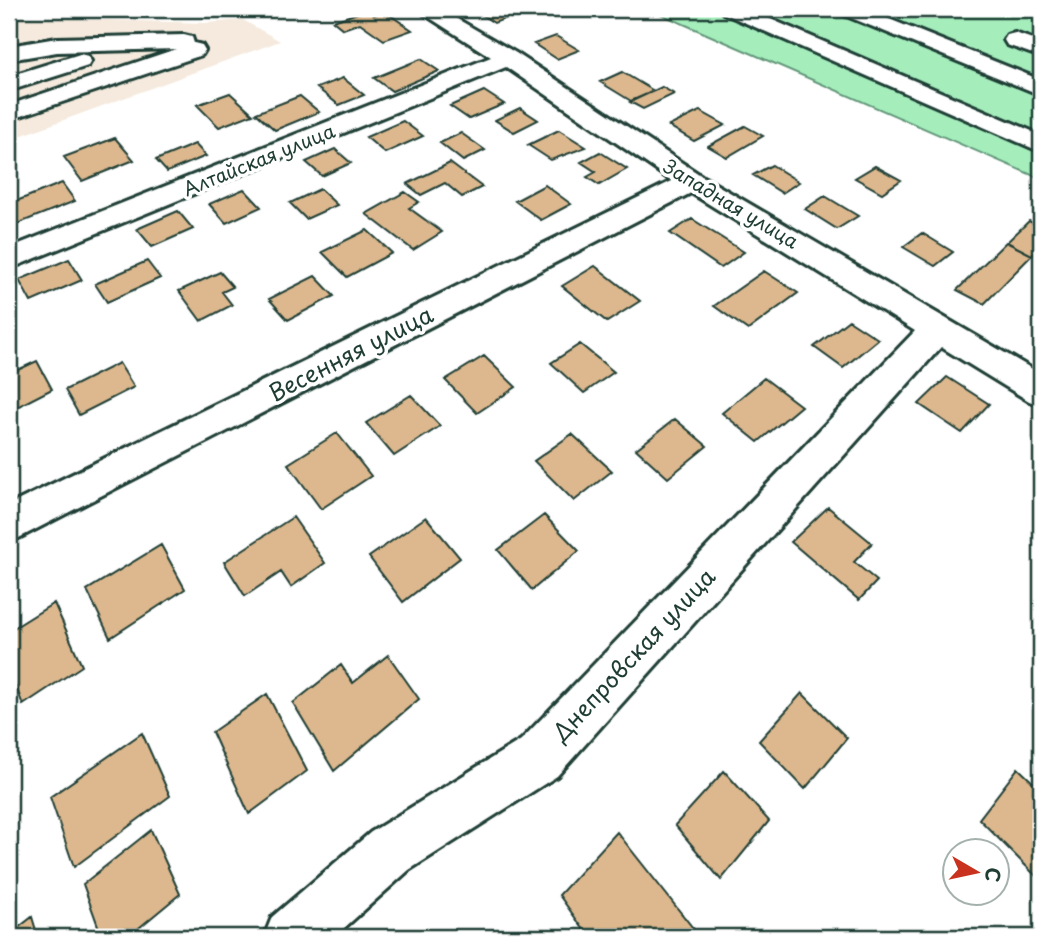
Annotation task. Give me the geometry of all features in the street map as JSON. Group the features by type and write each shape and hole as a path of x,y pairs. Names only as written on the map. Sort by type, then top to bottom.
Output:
{"street":[{"name":"Западная улица","path":"426,9 508,58 692,182 1041,391"},
{"path":"730,9 1041,144"},
{"path":"846,9 1041,88"},
{"path":"1016,40 1041,50"},
{"path":"9,53 57,45 139,42 184,42 194,50 9,113"},
{"path":"9,84 139,42"},
{"name":"Алтайская улица","path":"9,259 508,58"},
{"name":"Весенняя улица","path":"9,525 692,182"},
{"name":"Днепровская улица","path":"292,937 390,852 539,758 938,328"}],"shaded area":[{"path":"9,17 205,23 243,20 280,41 9,140"}],"green space":[{"path":"649,9 1041,9 1041,179"}],"building":[{"path":"500,9 512,16 494,23 474,10"},
{"path":"367,10 374,15 384,11 412,30 384,40 360,23 343,29 333,21"},
{"path":"556,36 579,50 557,59 534,44"},
{"path":"421,59 439,71 392,91 374,78"},
{"path":"622,72 654,91 631,101 600,82"},
{"path":"343,78 364,95 339,105 317,88"},
{"path":"662,87 674,94 643,109 630,102"},
{"path":"484,91 504,104 469,119 450,106"},
{"path":"230,93 253,114 219,127 197,105"},
{"path":"300,96 319,112 275,130 256,113"},
{"path":"520,108 538,120 514,132 495,120"},
{"path":"700,111 725,125 694,141 669,126"},
{"path":"403,121 423,136 385,153 366,137"},
{"path":"745,126 763,136 727,157 708,146"},
{"path":"559,130 586,147 551,160 528,145"},
{"path":"461,133 485,150 463,161 440,143"},
{"path":"115,138 134,160 82,181 64,157"},
{"path":"195,144 206,156 167,172 156,160"},
{"path":"335,149 351,163 322,176 306,162"},
{"path":"600,152 627,169 599,185 587,177 596,172 581,162"},
{"path":"450,163 482,187 462,197 445,183 421,195 407,184"},
{"path":"772,165 799,182 782,193 753,175"},
{"path":"875,166 901,180 882,193 855,178"},
{"path":"62,183 75,201 17,224 9,210 9,204"},
{"path":"545,185 571,204 541,220 515,201"},
{"path":"244,189 261,207 226,223 209,204"},
{"path":"320,189 337,205 306,219 290,203"},
{"path":"405,192 419,202 409,208 442,232 413,250 366,214"},
{"path":"825,196 858,216 837,229 805,209"},
{"path":"178,211 193,229 152,247 137,229"},
{"path":"692,219 744,252 721,268 670,233"},
{"path":"1029,221 1041,227 1041,246 1032,255 1007,242"},
{"path":"367,230 392,253 347,277 322,252"},
{"path":"922,233 953,252 935,266 903,247"},
{"path":"1006,242 1032,255 984,304 957,290"},
{"path":"69,259 82,280 31,302 19,280"},
{"path":"147,261 160,278 107,302 95,284"},
{"path":"595,266 640,301 607,322 562,286"},
{"path":"764,271 798,293 748,330 714,306"},
{"path":"220,272 233,287 222,292 232,305 201,321 179,291"},
{"path":"315,276 334,296 288,320 269,299"},
{"path":"849,320 878,339 843,368 814,347"},
{"path":"580,344 614,372 584,393 551,363"},
{"path":"484,356 516,387 477,413 445,380"},
{"path":"37,361 52,389 13,409 9,401 9,374"},
{"path":"119,363 134,387 79,415 65,390"},
{"path":"947,377 989,404 962,433 919,404"},
{"path":"764,378 801,406 758,442 722,413"},
{"path":"411,395 440,426 394,456 366,423"},
{"path":"675,419 707,446 668,478 636,449"},
{"path":"337,433 371,476 321,509 288,464"},
{"path":"572,434 612,471 574,501 534,461"},
{"path":"828,507 872,543 854,562 877,581 859,600 791,542"},
{"path":"544,515 579,551 532,590 498,550"},
{"path":"293,517 325,563 291,587 281,572 245,596 224,562"},
{"path":"426,517 460,558 403,602 369,557"},
{"path":"161,545 185,589 110,638 87,590"},
{"path":"54,603 82,666 23,705 9,668 9,631"},
{"path":"388,655 419,699 334,771 293,703 341,665 353,683"},
{"path":"802,693 847,738 805,789 759,741"},
{"path":"267,694 307,771 249,814 212,732"},
{"path":"142,733 170,796 74,867 50,797"},
{"path":"1018,768 1041,790 1041,881 1012,852 1012,838 998,838 979,819"},
{"path":"724,771 769,821 721,880 675,825"},
{"path":"151,830 180,894 128,937 102,937 83,884"},
{"path":"617,832 700,937 589,937 559,895"},
{"path":"32,917 38,937 9,937 9,935"}]}
